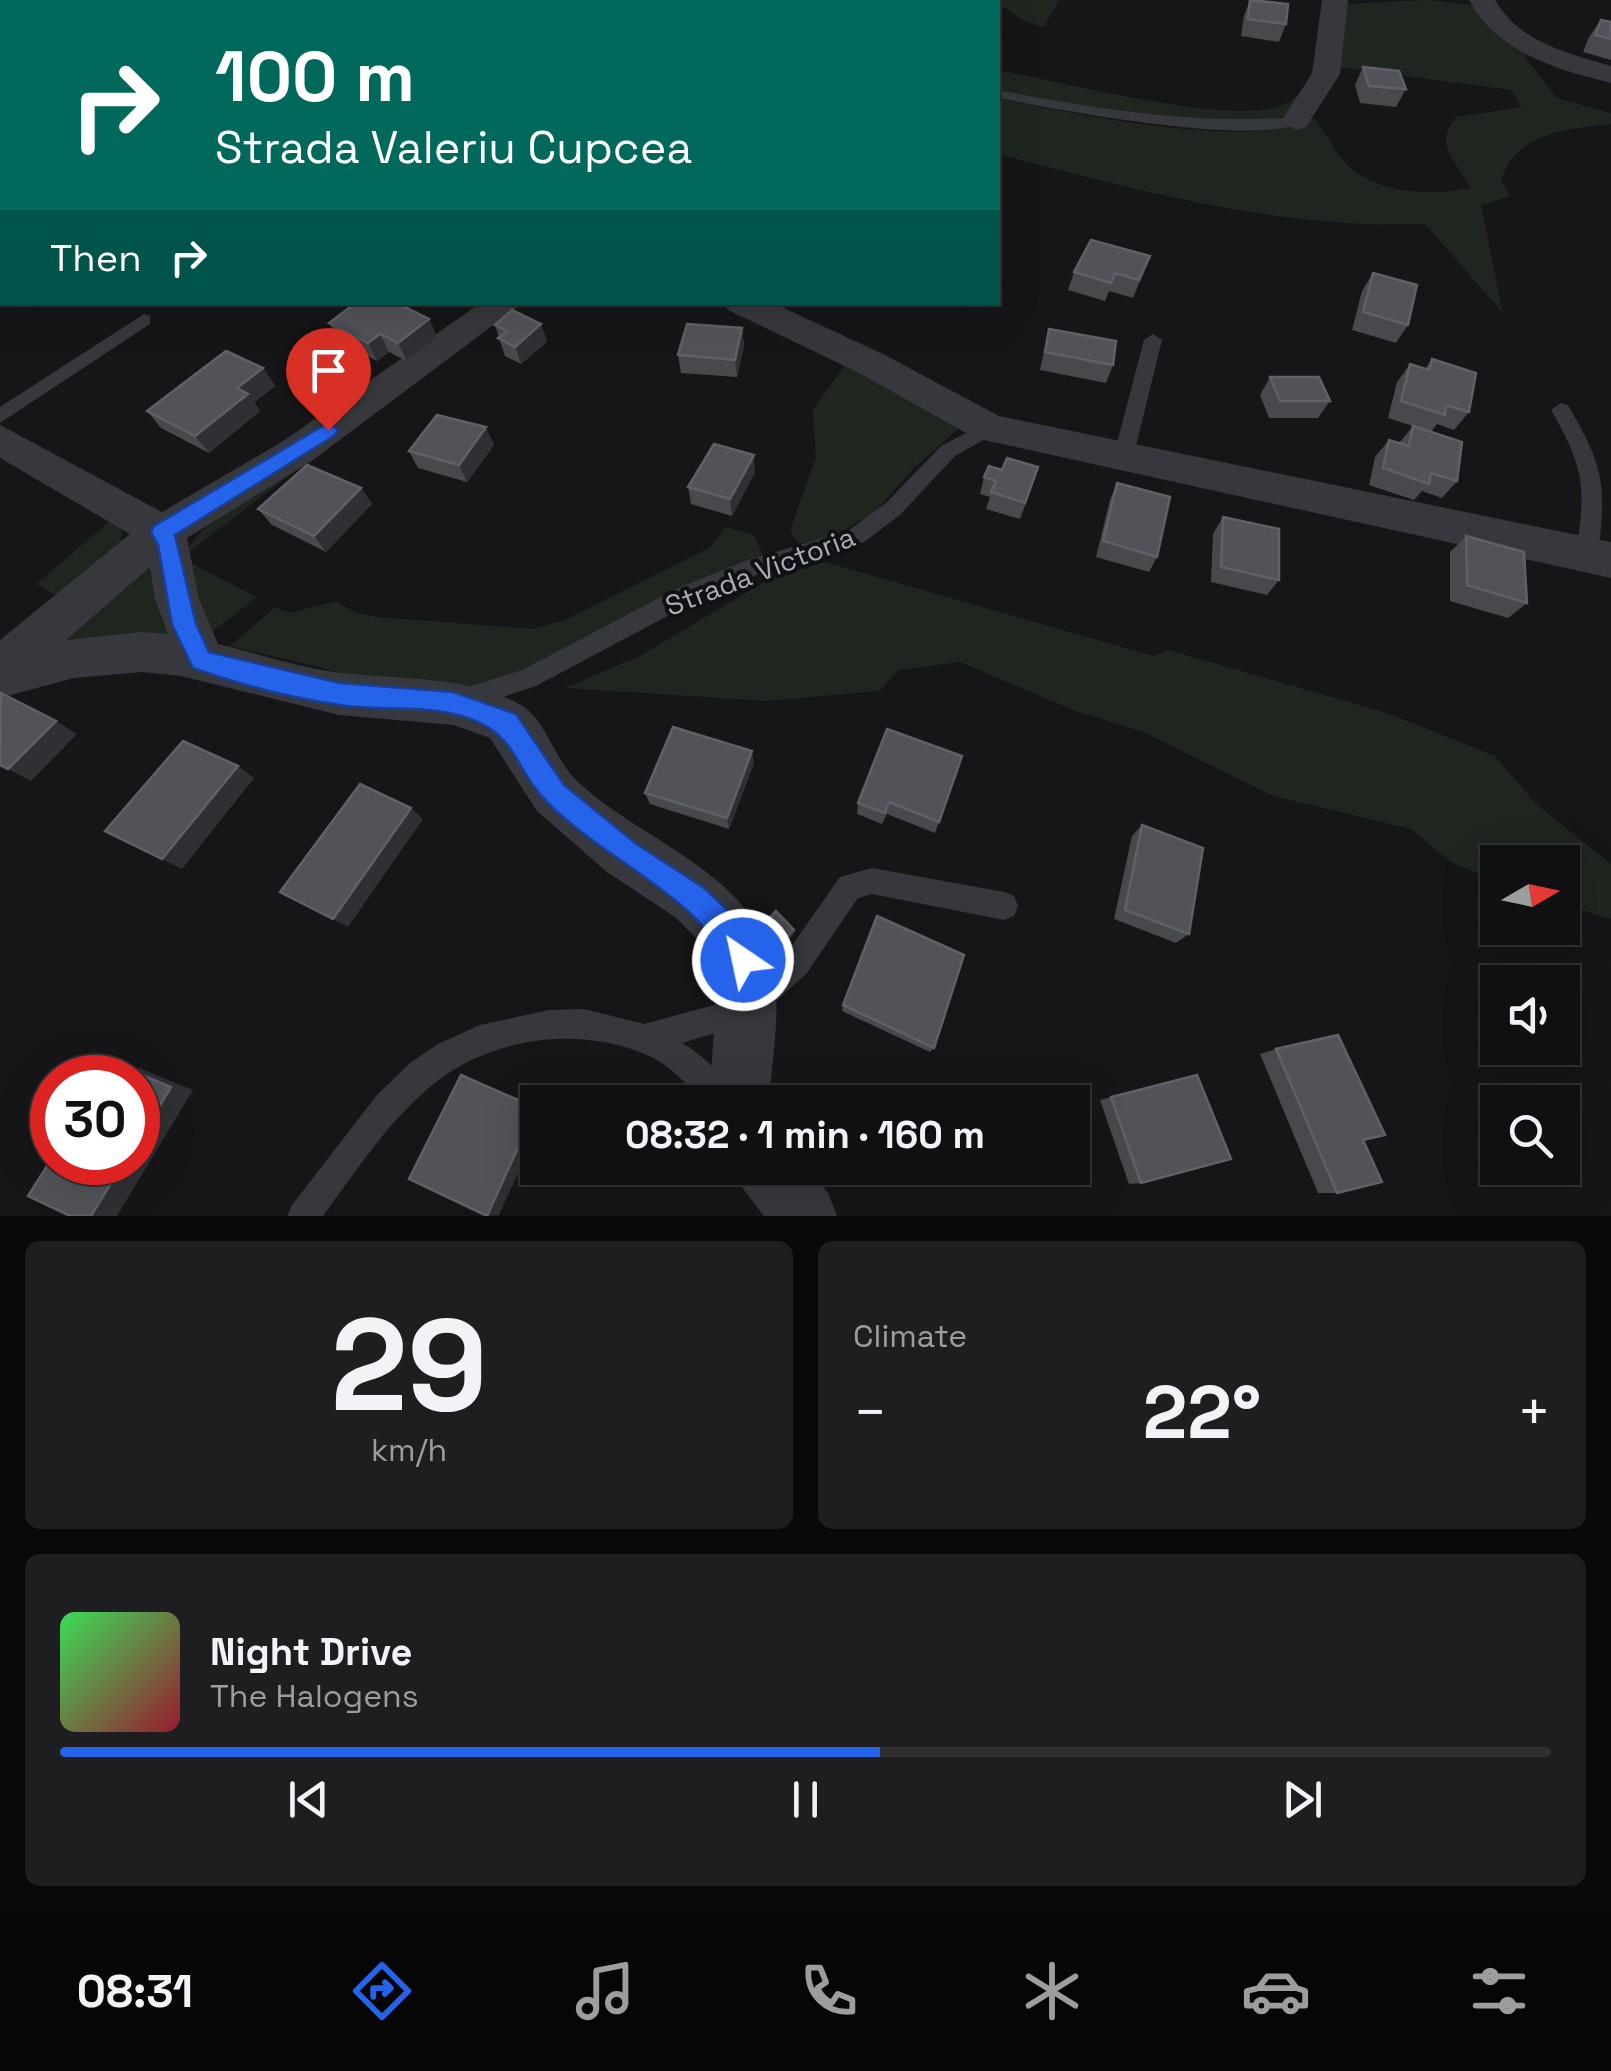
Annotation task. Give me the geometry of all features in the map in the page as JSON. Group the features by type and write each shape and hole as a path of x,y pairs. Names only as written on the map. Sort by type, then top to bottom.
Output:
{"street":[{"path":"1482,0 1492,18 1530,46 1611,74"},
{"path":"1296,121 1326,74 1342,1"},
{"path":"0,668 162,532 299,450 504,305"},
{"path":"746,305 872,364 989,428 1599,557"},
{"path":"0,440 162,532 169,544 184,624 201,660"},
{"path":"0,677 99,655 142,652 201,660 340,694 453,703 507,722 555,794 626,852 694,898 730,932 743,960 740,1085"},
{"path":"780,1185 805,1216"}],"lane":[{"path":"1000,94 1204,125 1254,126 1296,121"},
{"path":"0,416 144,320"},
{"path":"1123,458 1154,340"},
{"path":"1561,410 1593,464 1599,557"},
{"name":"Strada Victoria","path":"453,703 528,679 684,596 736,574 856,536 893,509 948,451 989,428"},
{"path":"642,1039 744,1011 796,964 850,887 872,881 1004,906"},
{"path":"302,1216 366,1134 420,1075 462,1048 497,1034 578,1024 617,1028 680,1058 706,1085"}],"shaded area":[{"path":"1000,0 1059,0 1044,27 1028,23 1000,5"},
{"path":"1426,0 1477,5 1507,43 1531,52 1525,57 1557,98 1611,113 1611,124 1560,131 1530,143 1508,165 1501,182 1510,196 1481,205 1503,313 1425,224 1317,221 1263,214 1156,194 1000,155 1000,99 1113,120 1206,131 1286,128 1314,118 1342,159 1366,178 1410,191 1470,188 1446,145 1449,127 1456,117 1522,107 1511,90 1337,67 1342,4"},
{"path":"1318,44 1314,73 1304,99 1290,113 1269,120 1235,122 1148,116 1000,90 1000,70 1191,107 1264,110 1295,98"},
{"path":"846,364 966,422 914,468 875,512 837,534 799,544 790,531 816,457 813,409"},
{"path":"321,451 188,553 186,561 257,597 212,632 203,624 180,563 188,548 241,495 284,466"},
{"path":"111,520 121,527 121,540 112,561 103,569 62,599 36,584"},
{"path":"725,527 754,535 763,555 662,597 507,678 461,690 381,682 230,646 275,607 289,613 336,601 356,613 378,617 532,629 565,620 709,548"},
{"path":"148,558 175,643 16,665"},
{"path":"825,562 1153,656 1168,650 1387,713 1495,756 1536,804 1611,864 1611,919 1580,909 1580,845 1480,845 1480,874 1451,862 1411,829 1273,796 1146,733 1073,710 960,662 899,670 879,691 766,701 565,688 642,655 769,579"}],"building":[{"path":"1250,0 1288,4 1286,24 1248,19"},
{"path":"1601,20 1611,22 1611,39 1595,35"},
{"path":"1363,67 1399,71 1406,89 1369,86"},
{"path":"1091,240 1150,256 1139,280 1115,273 1111,283 1074,272"},
{"path":"1373,273 1417,285 1408,325 1363,312"},
{"path":"353,305 401,305 429,319 398,343 380,334 368,343 329,323"},
{"path":"512,310 541,324 515,347 498,338 507,331 495,325"},
{"path":"687,324 742,328 735,360 678,355"},
{"path":"1049,329 1116,341 1113,365 1045,352"},
{"path":"226,351 263,368 237,388 248,394 195,436 147,411"},
{"path":"1432,359 1476,373 1469,412 1446,405 1445,415 1401,401 1410,364 1429,370"},
{"path":"1270,377 1319,377 1330,401 1280,401"},
{"path":"437,415 486,427 459,465 409,451"},
{"path":"1413,426 1462,442 1457,481 1431,473 1429,484 1383,468 1389,440 1409,446"},
{"path":"714,444 754,455 730,499 688,487"},
{"path":"1007,458 1038,467 1025,503 991,492 996,481 984,477 989,466 1002,470"},
{"path":"307,465 361,488 314,536 258,509"},
{"path":"1117,483 1170,497 1157,557 1103,541"},
{"path":"1223,517 1279,529 1279,580 1221,567"},
{"path":"1466,536 1524,552 1527,603 1467,585"},
{"path":"1,693 56,721 8,769 0,765"},
{"path":"673,727 752,751 727,818 645,793"},
{"path":"887,729 962,756 939,822 889,802 885,813 858,803"},
{"path":"183,741 238,766 162,859 105,831"},
{"path":"360,784 411,808 333,919 280,892"},
{"path":"1142,825 1203,848 1189,934 1125,910"},
{"path":"776,911 794,930 778,945 761,926"},
{"path":"877,916 964,955 934,1048 843,1005"},
{"path":"1338,1035 1385,1135 1363,1140 1382,1182 1337,1193 1276,1049"},
{"path":"461,1075 520,1101 520,1143 487,1216 409,1179"},
{"path":"1197,1075 1231,1159 1141,1183 1111,1097"},
{"path":"160,1082 171,1087 160,1105"},
{"path":"35,1185 110,1185 91,1216 70,1216 28,1196"}],"route":[{"path":"328,430 162,532 169,544 184,624 201,660 340,694 453,703 507,722 555,794 626,852 694,898 730,932 743,960"}]}
